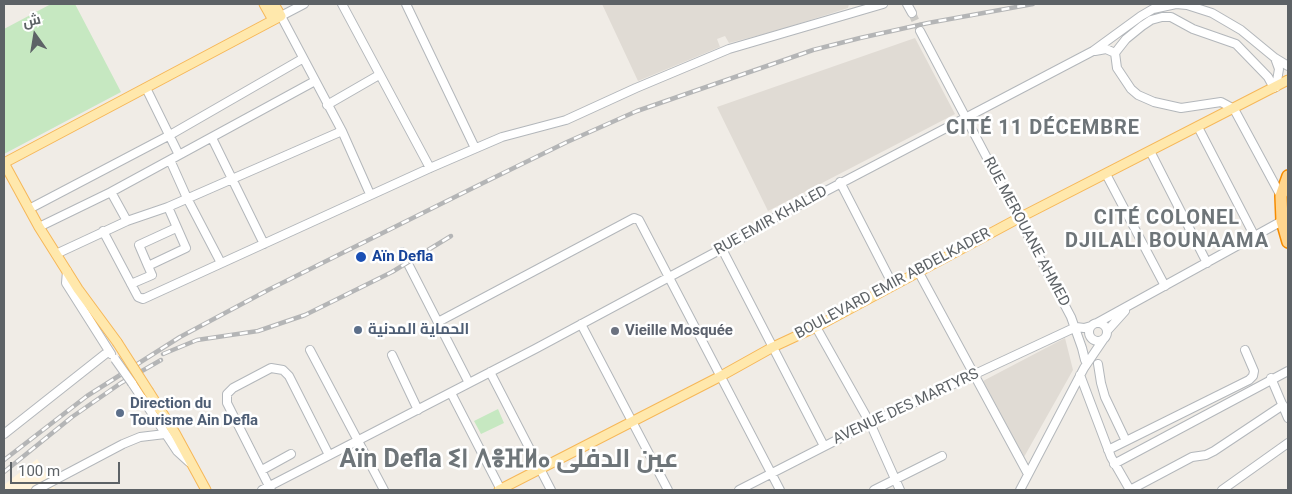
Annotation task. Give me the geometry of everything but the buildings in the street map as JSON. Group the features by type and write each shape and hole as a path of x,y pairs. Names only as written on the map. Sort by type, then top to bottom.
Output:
{"highway":[{"path":"1288,176 1281,196 1282,221 1288,242"}],"main road":[{"path":"264,4 277,18"},
{"path":"274,4 277,18"},
{"path":"206,490 149,392 117,342 66,271 39,227 4,163 277,18"},
{"name":"BOULEVARD EMIR ABDELKADER","path":"500,490 721,376 773,347 816,327 1019,218 1198,128 1288,80"}],"street":[{"path":"304,4 277,18 315,81 342,131 370,194"},
{"path":"342,4 430,168"},
{"path":"406,4 475,148"},
{"path":"103,232 138,297 143,299 370,194 475,148 517,132 566,120 729,49 883,4"},
{"path":"907,4 912,13"},
{"name":"RUE EMIR KHALED","path":"268,489 329,455 668,278 840,182 1093,51 1153,9 1176,4 1187,5 1212,13 1241,30 1275,58 1288,66"},
{"path":"1275,88 1262,71 1236,44 1193,29 1171,17 1151,20 1126,40 1115,53 1117,68 1131,89 1138,95 1154,102 1181,108 1221,102 1234,109 1281,196"},
{"name":"RUE MEROUANE AHMED","path":"920,31 1076,328 1083,367 1108,450 1130,490"},
{"path":"1093,51 1106,49 1115,53"},
{"path":"1275,88 1278,69 1275,58 1288,58"},
{"path":"29,209 170,135 302,59"},
{"path":"327,105 380,75"},
{"path":"39,227 111,192 315,81"},
{"path":"146,88 179,156"},
{"path":"1198,128 1255,237"},
{"path":"56,254 127,221 168,207 233,180 342,131"},
{"path":"212,138 264,244"},
{"path":"1150,151 1207,263"},
{"path":"170,160 187,198 221,263"},
{"path":"1106,174 1165,286"},
{"path":"840,182 893,284"},
{"path":"111,192 127,221"},
{"path":"148,266 186,248 168,207"},
{"path":"438,322 634,218 640,220 668,278 780,490"},
{"path":"1083,367 1092,339 1088,332 1094,325 1282,221"},
{"path":"131,284 152,275 139,245 176,228"},
{"path":"722,249 824,446"},
{"path":"402,252 469,383"},
{"path":"66,271 66,283 109,352 132,383 165,434 177,450 194,467"},
{"path":"918,271 1028,474"},
{"path":"1020,490 1083,367 1103,340 1107,331 1134,302"},
{"path":"581,324 668,490"},
{"path":"1094,325 1104,325 1107,331"},
{"name":"AVENUE DES MARTYRS","path":"739,490 870,423 1076,328 1094,325"},
{"path":"816,327 870,423 900,490"},
{"path":"1076,328 1098,342 1103,340"},
{"path":"310,350 384,490"},
{"path":"1108,450 1248,380 1253,376 1254,371 1245,350"},
{"path":"4,434 109,352"},
{"path":"392,355 418,410"},
{"path":"1098,364 1105,398 1126,441"},
{"path":"268,489 262,470 227,403 226,397 230,389 270,368 279,368 286,373 329,455"},
{"path":"1114,464 1288,370"},
{"path":"490,372 551,490"},
{"path":"1271,378 1288,418"},
{"path":"451,392 500,490"},
{"path":"1130,490 1192,457 1206,455 1214,451 1283,406"},
{"path":"36,490 123,444 140,437 165,434"},
{"path":"1222,490 1288,443"},
{"path":"262,470 291,454"},
{"path":"874,490 942,456"}],"shaded area":[{"path":"602,4 849,4 848,8 776,31 729,43 725,36 717,39 720,47 638,81"},
{"path":"915,38 955,114 768,211 717,107"},
{"path":"1065,338 1073,370 1024,457 983,381"},
{"path":"37,459 56,490 4,490 4,485"}],"green space":[{"path":"51,4 75,4 121,92 4,154 4,29"},
{"path":"498,409 504,423 481,434 474,421"}],"tunnel":[{"path":"912,13 920,31"}],"railway":[{"path":"4,460 87,396 180,337 270,289 567,142 637,111 813,50 928,23 1033,4"},
{"path":"163,354 197,340 258,331 305,315 392,272 451,236"},
{"path":"4,472 72,417 121,383 161,360"}],"place":[{"name":"Aïn Defla","path":"361,257"},
{"name":"الحماية المدنية","path":"358,330"},
{"name":"Vieille Mosquée","path":"615,331"},
{"name":"Direction du Tourisme Ain Defla","path":"120,413"}],"district":[{"name":"CITÉ 11 DÉCEMBRE","path":"1043,129"},
{"name":"CITÉ COLONEL DJILALI BOUNAAMA","path":"1167,230"},
{"name":"Aïn Defla ⵉⵏ ⴷⴻⴼⵍⴰ عين الدفلى","path":"509,461"}]}
